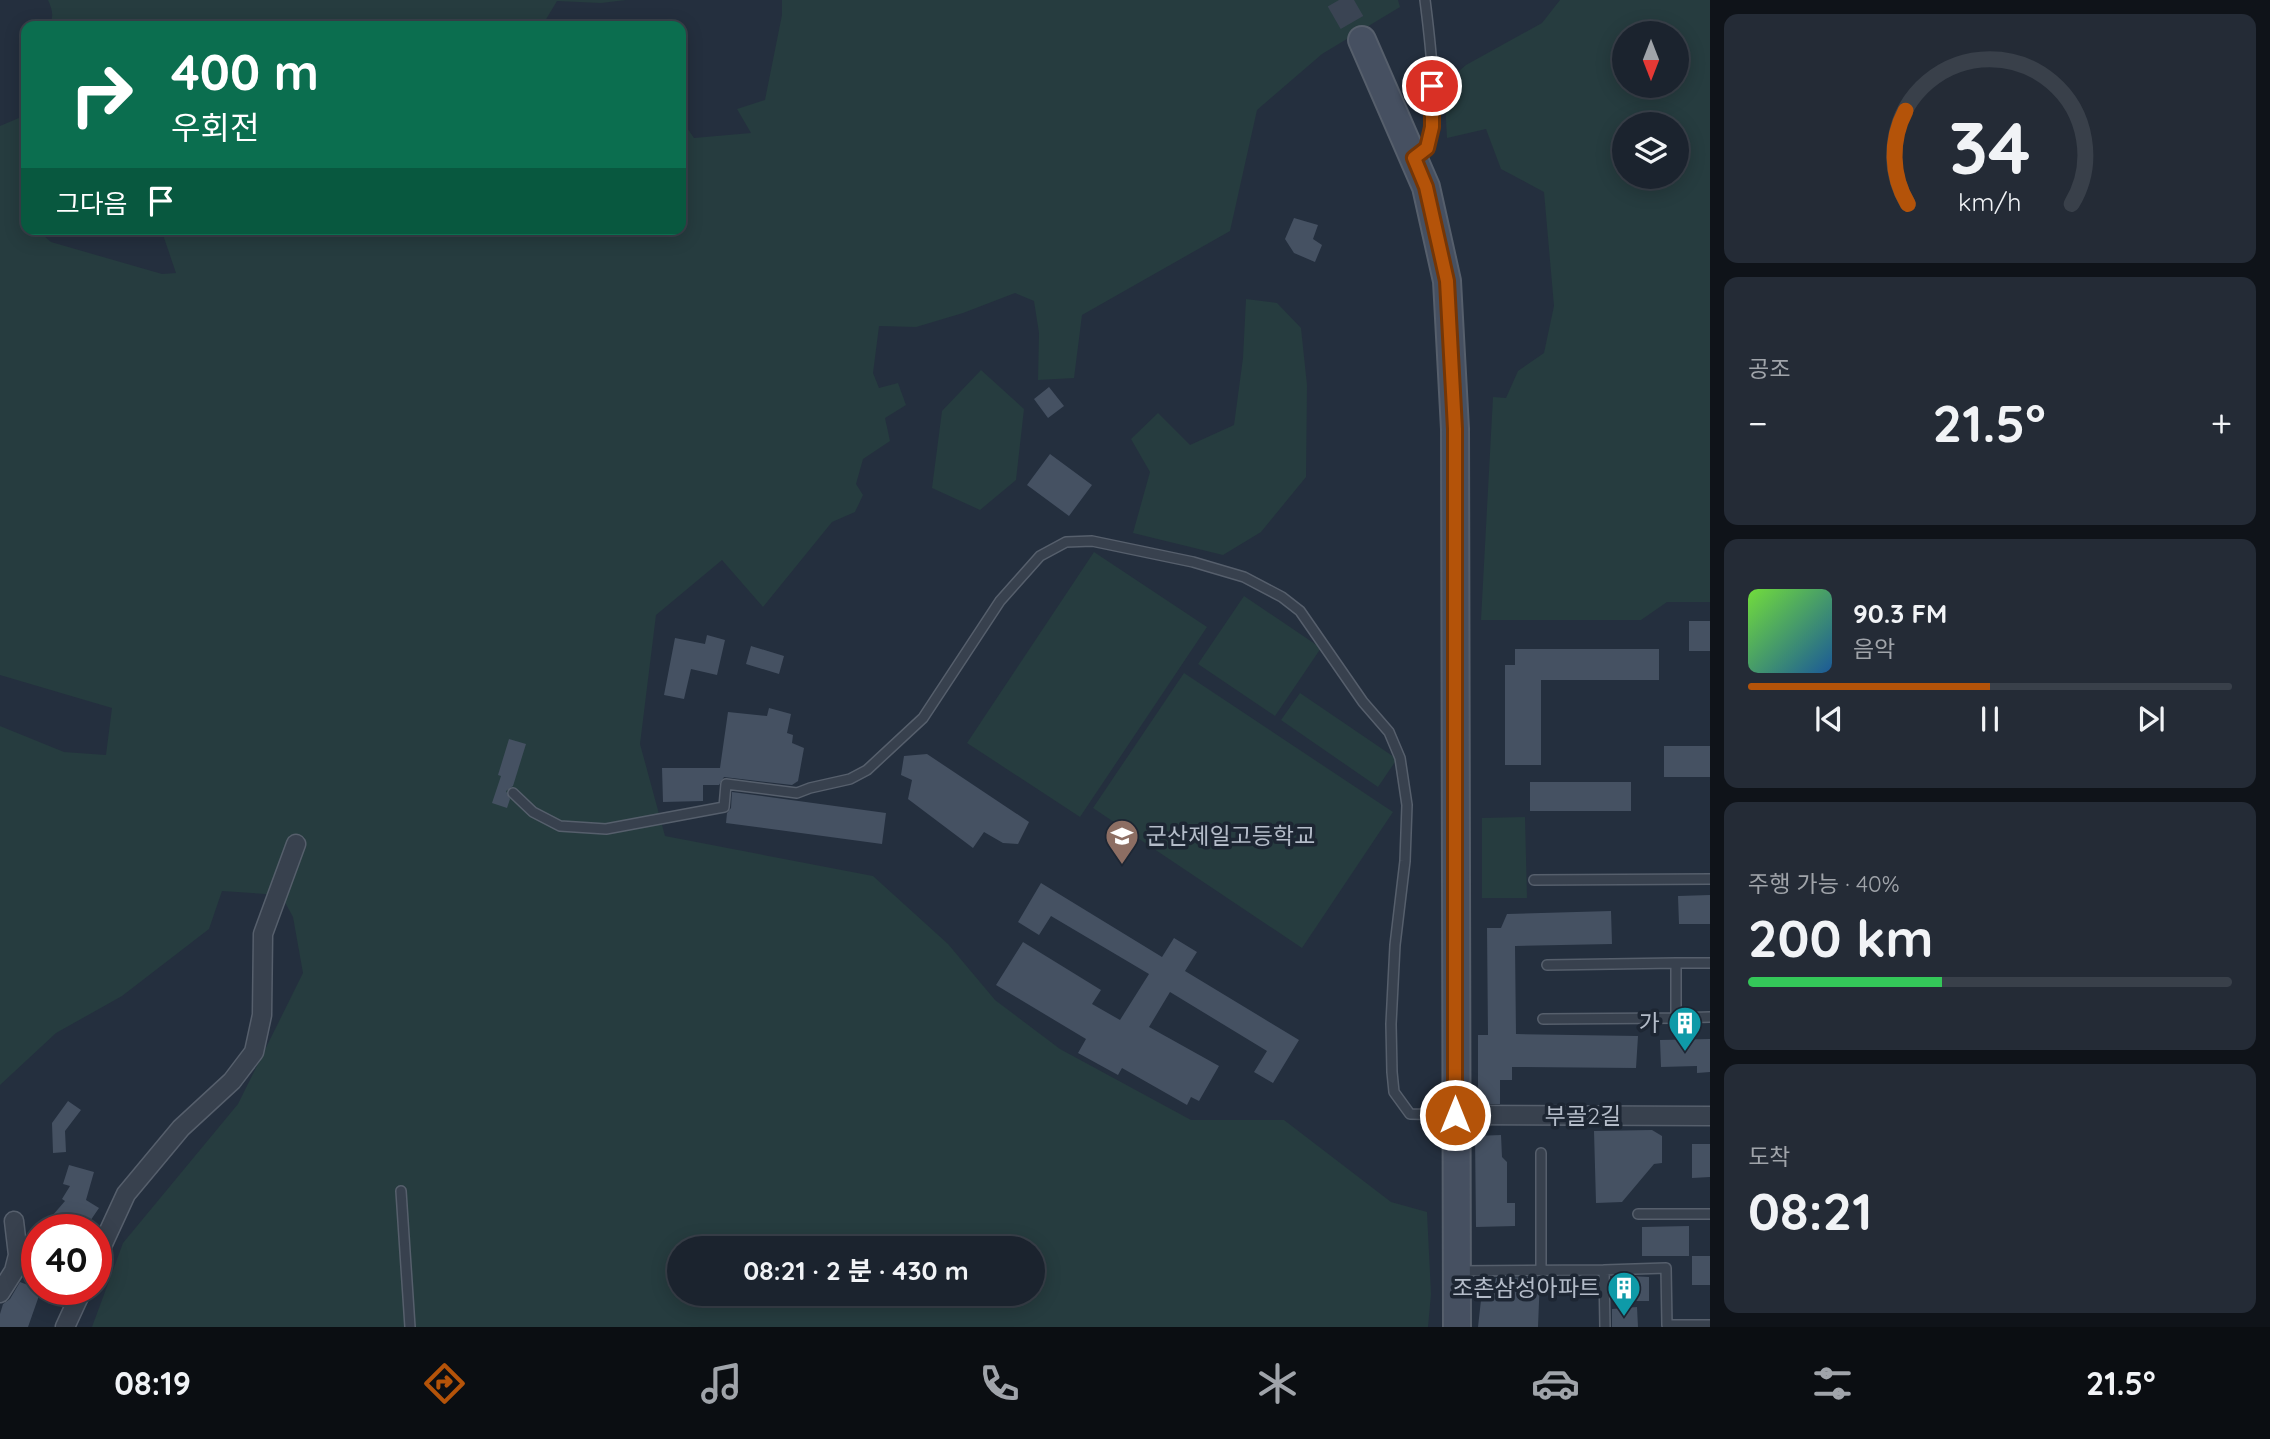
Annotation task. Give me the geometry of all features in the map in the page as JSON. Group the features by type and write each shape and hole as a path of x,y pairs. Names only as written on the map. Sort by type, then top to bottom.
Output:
{"street":[{"path":"1362,40 1426,187 1447,281 1455,429 1457,1327"},
{"path":"112,1224 126,1194 181,1128 232,1081 254,1052 262,1015 263,934 296,844"},
{"name":"부골2길","path":"1455,1115 1710,1116"},
{"path":"0,1293 14,1271 18,1255 14,1221"},
{"path":"65,1327 75,1305"}],"lane":[{"path":"1414,158 1427,148 1432,127 1431,58 1425,0"},
{"path":"513,793 533,812 560,826 606,829 724,807 726,784 797,793 850,779 867,769 923,718 1000,601 1040,556 1066,542 1092,541 1193,562 1244,577 1282,597 1300,611 1363,702 1389,732 1400,758 1407,805 1392,1011 1394,1092 1410,1114 1455,1115"},
{"path":"1534,880 1710,879"},
{"path":"1676,963 1676,1018"},
{"path":"1548,965 1710,963"},
{"path":"1543,1019 1710,1017"},
{"path":"1541,1153 1541,1270"},
{"path":"401,1191 410,1327"},
{"path":"1638,1214 1710,1214"},
{"path":"1455,1271 1666,1268 1667,1325 1710,1325"},
{"path":"1604,1270 1605,1327"}],"green space":[{"path":"48,0 626,0 601,3 557,1 545,21 51,21 52,10"},
{"path":"782,0 1398,0 1400,7 1322,54 1257,110 1230,231 1082,315 1074,378 1038,380 1039,333 1034,301 1015,293 916,327 879,326 873,373 879,388 898,383 906,405 885,418 890,441 863,459 856,484 863,495 855,512 832,522 763,607 722,560 656,615 640,744 665,836 873,876 948,944 995,1000 1060,1049 1191,1120 1284,1120 1391,1202 1427,1212 1431,1294 1428,1327 92,1327 100,1305 112,1305 112,1273 123,1243 238,1104 303,973 293,917 281,895 222,891 209,929 122,996 56,1033 0,1085 0,726 64,752 106,755 112,708 0,675 0,126 21,117 21,235 43,235 51,242 162,274 176,273 163,235 686,235 686,126 694,138 751,133 737,109 765,100 782,15"},
{"path":"1560,0 1710,0 1710,602 1667,602 1641,620 1481,620 1493,397 1506,398 1518,371 1544,353 1554,306 1544,192 1501,169 1486,129 1447,138 1445,102 1449,80 1466,65 1542,23"},
{"path":"1246,299 1277,303 1301,328 1307,385 1306,477 1261,532 1223,555 1133,533 1150,472 1131,439 1158,413 1190,445 1234,425 1243,358"},
{"path":"981,370 1024,409 1016,480 980,510 932,488 942,411"},
{"path":"1094,552 1207,627 1080,817 967,743"},
{"path":"1244,596 1321,648 1275,716 1198,664"},
{"path":"1184,673 1393,812 1302,948 1093,808"},
{"path":"1300,693 1397,759 1378,787 1281,720"},
{"path":"1525,817 1527,898 1482,898 1482,818"}],"building":[{"path":"1294,218 1318,225 1313,239 1322,245 1315,262 1294,253 1285,239"},
{"path":"1049,387 1064,406 1048,418 1034,399"},
{"path":"1050,454 1092,485 1069,516 1027,485"},
{"path":"1689,621 1710,621 1710,651 1689,651"},
{"path":"707,635 725,640 717,675 691,669 684,699 664,695 675,638 705,644"},
{"path":"751,646 784,656 779,674 746,664"},
{"path":"1515,649 1659,649 1659,680 1541,680 1541,765 1505,765 1505,665 1515,665"},
{"path":"769,708 791,714 787,733 793,735 792,743 804,748 798,781 792,785 724,777 719,785 703,785 703,801 663,802 662,768 720,768 728,712 767,716"},
{"path":"509,739 526,744 513,786 506,791 510,799 507,808 492,803"},
{"path":"1664,746 1710,746 1710,777 1664,777"},
{"path":"927,754 1029,822 1018,844 1003,843 984,832 973,848 908,799 912,780 901,775 904,756"},
{"path":"1530,782 1631,782 1631,811 1530,811"},
{"path":"732,792 886,813 882,844 726,823"},
{"path":"1041,883 1162,957 1174,938 1197,952 1185,971 1299,1040 1273,1083 1254,1072 1267,1051 1170,992 1149,1027 1219,1066 1199,1101 1191,1097 1187,1105 1122,1068 1118,1075 1078,1053 1086,1039 996,985 1023,942 1101,990 1092,1004 1120,1020 1149,974 1051,916 1039,935 1018,922"},
{"path":"1710,895 1710,924 1679,924 1678,896"},
{"path":"1611,911 1612,944 1515,946 1516,1034 1638,1036 1636,1068 1512,1067 1512,1080 1500,1080 1500,1104 1478,1104 1478,1035 1488,1035 1487,928 1501,928 1507,914"},
{"name":"가","path":"1710,1039 1710,1072 1697,1073 1697,1066 1661,1067 1660,1040"},
{"path":"68,1101 81,1110 65,1131 66,1152 53,1153 52,1123"},
{"path":"1652,1130 1662,1136 1662,1163 1654,1164 1622,1202 1596,1203 1594,1131"},
{"path":"1501,1135 1502,1157 1507,1162 1507,1203 1515,1203 1515,1226 1476,1227 1475,1136"},
{"path":"1692,1144 1710,1144 1710,1177 1692,1178"},
{"path":"69,1165 94,1172 86,1200 99,1208 95,1214 54,1214 65,1201 62,1199 70,1186 63,1184"},
{"path":"1689,1226 1689,1256 1642,1256 1642,1227"},
{"path":"1692,1256 1710,1256 1710,1285 1692,1285"},
{"path":"1629,1276 1649,1277 1649,1301 1629,1301"},
{"path":"1540,1277 1538,1327 1478,1327 1483,1282 1495,1283 1496,1278"},
{"path":"21,1282 21,1305 36,1305 28,1327 0,1327 3,1304 10,1299"},
{"name":"조촌삼성아파트","path":"1637,1307 1638,1327 1612,1327 1612,1309"}],"tunnel":[{"path":"1339,0 1362,40"}],"place":[{"name":"군산제일고등학교","path":"1122,866"},
{"name":"가","path":"1685,1053"},
{"name":"조촌삼성아파트","path":"1624,1318"}],"route":[{"path":"1432,86 1432,127 1427,148 1414,158 1426,187 1447,281 1455,429 1455,1115"}]}
